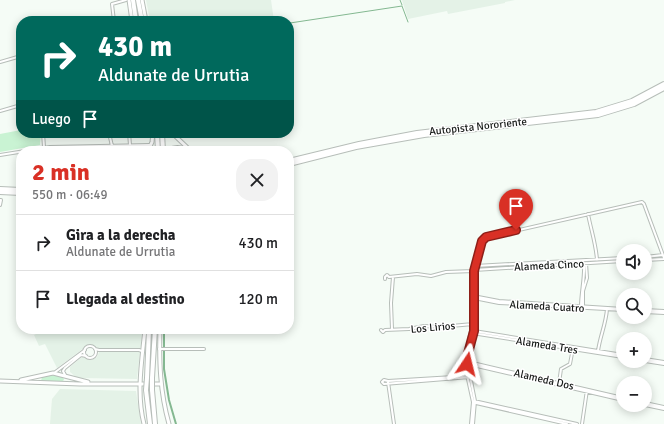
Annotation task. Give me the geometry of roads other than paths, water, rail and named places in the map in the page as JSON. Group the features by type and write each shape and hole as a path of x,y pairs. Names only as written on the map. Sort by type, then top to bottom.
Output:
{"highway":[{"path":"133,0 135,16"},
{"path":"138,0 141,16"},
{"name":"Autopista Nororiente","path":"294,161 359,144 425,132 596,112 632,101 664,84"},
{"name":"Autopista Nororiente","path":"294,161 362,146 424,135 598,115 627,106 664,88"},
{"path":"0,190 16,192"},
{"path":"149,334 146,390 150,424"},
{"path":"155,334 152,390 155,424"}],"main road":[{"path":"127,0 131,16"},
{"path":"142,0 145,16"},
{"path":"151,145 152,138"},
{"path":"177,138 186,146"},
{"path":"144,334 141,350 140,384 140,403 144,424"},
{"path":"160,334 160,384 169,424"},
{"path":"13,381 53,374 91,383"},
{"path":"42,376 40,378 42,382"},
{"path":"62,383 66,380 65,376"},
{"path":"0,381 160,384"}],"street":[{"path":"113,16 112,4 127,0"},
{"path":"0,62 16,57"},
{"path":"0,111 16,106"},
{"path":"110,138 112,146 151,145"},
{"path":"129,138 130,145"},
{"path":"0,155 16,152"},
{"path":"0,200 0,205"},
{"path":"472,424 474,401 466,362 473,324 472,297 474,269 482,241 485,237 643,203 664,257"},
{"path":"588,214 595,244 597,261"},
{"path":"652,256 664,257"},
{"path":"652,259 664,257"},
{"name":"Alameda Cinco","path":"474,269 616,259"},
{"name":"Alameda Cinco","path":"597,261 616,261"},
{"path":"582,307 581,290 584,278 585,262"},
{"path":"389,277 415,274 432,276 446,272 474,269"},
{"path":"392,329 391,307 393,277"},
{"name":"Alameda Cuatro","path":"472,297 499,303 616,309"},
{"path":"598,352 600,338 605,324 607,308"},
{"path":"652,311 664,312"},
{"name":"Los Lirios","path":"385,330 409,329 424,326 440,327 473,324"},
{"name":"Alameda Tres","path":"472,332 616,355"},
{"path":"53,374 91,346 95,349 101,350 141,350"},
{"path":"558,384 561,369 570,364 573,348"},
{"path":"95,349 96,354"},
{"path":"159,349 204,349"},
{"path":"85,350 86,356"},
{"path":"65,376 64,368 81,355 91,358 101,350"},
{"path":"652,361 664,363"},
{"name":"Alameda Dos","path":"466,362 616,397"},
{"path":"394,424 387,382 468,376"},
{"path":"582,424 587,390"},
{"path":"474,401 568,424"},
{"path":"652,405 664,408"},
{"path":"558,422 576,424"}],"waterway":[{"path":"400,0 402,5"},
{"path":"294,22 402,6 408,22"},
{"path":"164,334 164,369 169,400 176,424"}]}
